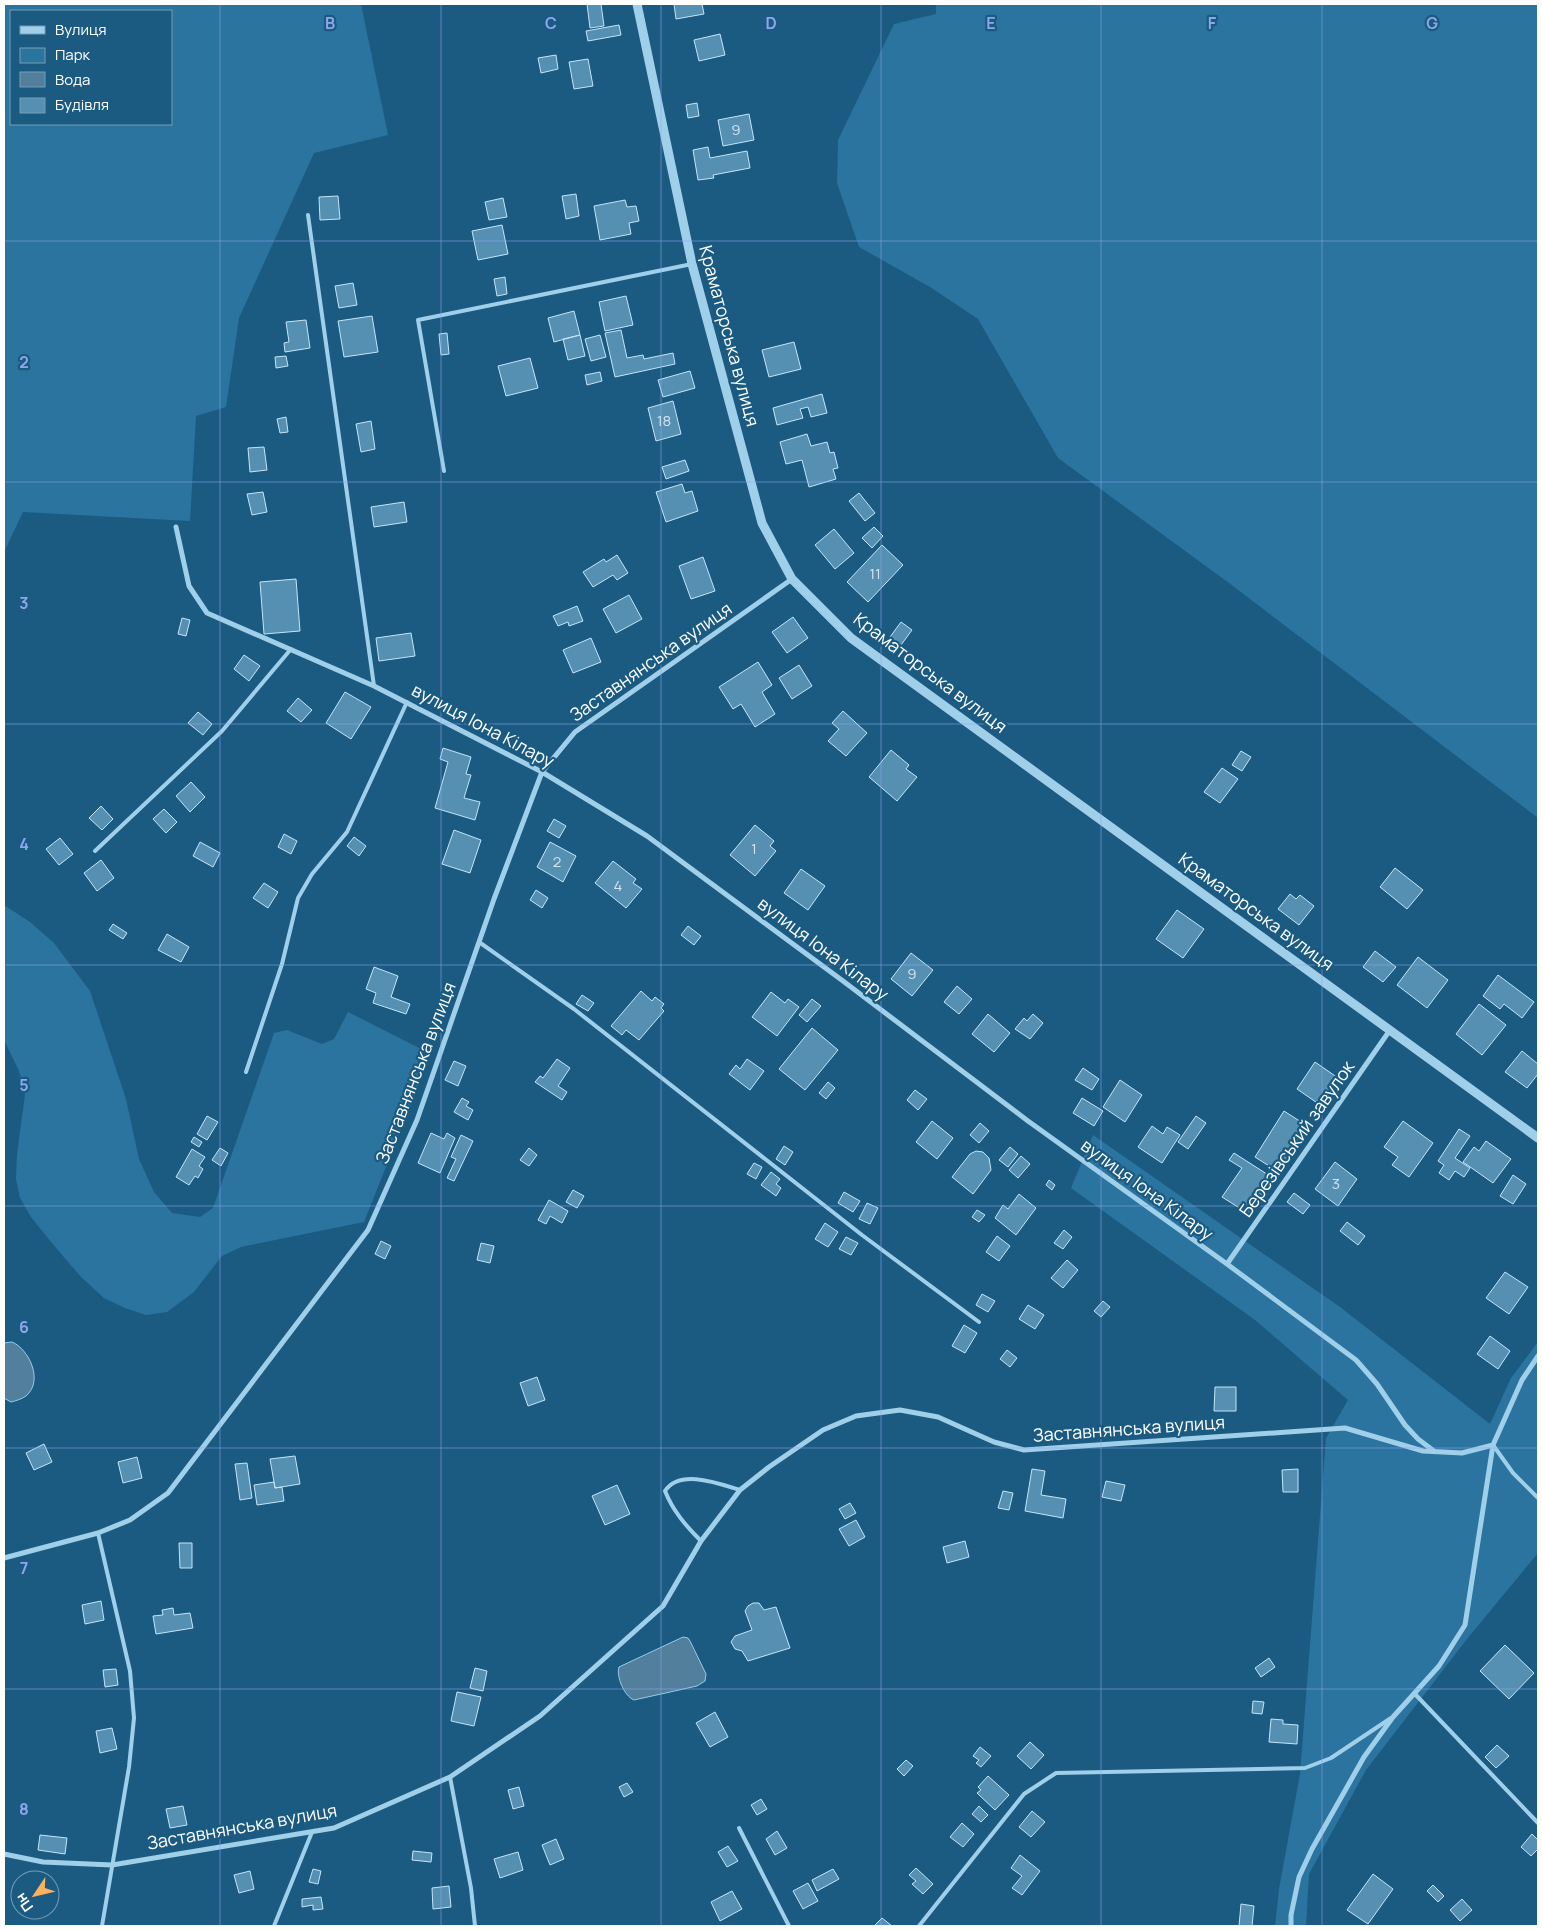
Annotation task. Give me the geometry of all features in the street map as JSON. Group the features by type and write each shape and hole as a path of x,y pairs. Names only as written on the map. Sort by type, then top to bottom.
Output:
{"street":[{"name":"Краматорська вулиця","path":"637,4 692,264 762,523 792,579 851,638 1538,1138"},
{"name":"вулиця Іона Кілару","path":"176,526 189,586 207,613 407,702 542,772 646,836 844,980 1028,1121 1227,1264 1356,1360 1377,1384 1404,1425 1435,1452"},
{"name":"Заставнянська вулиця","path":"4,1558 98,1533 130,1520 168,1493 368,1230 417,1120 479,942 542,772 575,732 792,579"},
{"name":"Березівський завулок","path":"1227,1264 1390,1030"},
{"path":"1291,1926 1291,1915 1299,1878 1312,1848 1364,1757 1393,1717 1439,1666 1465,1625 1492,1445 1522,1380 1538,1356"},
{"name":"Заставнянська вулиця","path":"4,1854 43,1862 112,1864 312,1832 334,1828 450,1777 540,1716 663,1606 701,1541 740,1490 823,1430 856,1416 900,1410 938,1417 994,1442 1024,1450 1345,1428 1423,1451 1462,1453 1492,1445"}],"lane":[{"path":"308,215 374,686"},
{"path":"444,471 418,320 692,264"},
{"path":"95,851 222,731 291,649"},
{"path":"246,1072 282,964 298,898 312,874 347,832 407,702"},
{"path":"479,942 574,1009 862,1235 978,1322"},
{"path":"1492,1445 1513,1473 1538,1498"},
{"path":"701,1541 685,1525 669,1501 665,1491 669,1486 680,1480 692,1479 740,1490"},
{"path":"98,1533 130,1671 134,1718 128,1767 102,1926"},
{"path":"1414,1692 1538,1823"},
{"path":"919,1926 1024,1794 1056,1773 1305,1768 1331,1758 1393,1717"},
{"path":"450,1777 471,1888 475,1926"},
{"path":"738,1828 789,1926"},
{"path":"274,1926 312,1832"}],"green space":[{"path":"4,4 361,4 388,135 314,153 239,318 226,407 196,416 190,521 23,512 4,552"},
{"path":"936,4 1538,4 1538,818 1229,583 1058,458 978,319 930,287 859,247 837,183 838,140 894,24 936,14"},
{"path":"4,905 30,922 54,943 90,991 126,1099 139,1159 154,1192 172,1213 200,1217 213,1208 274,1033 287,1030 322,1044 334,1039 348,1012 431,1054 364,1222 241,1247 222,1256 194,1292 167,1312 146,1315 104,1298 81,1277 51,1242 31,1217 20,1198 16,1179 17,1154 25,1095 19,1071 4,1040"},
{"path":"1093,1135 1340,1307 1490,1424 1511,1378 1538,1342 1538,1553 1467,1639 1366,1770 1309,1874 1306,1926 1275,1926 1279,1889 1300,1774 1326,1438 1348,1400 1255,1320 1071,1188"}],"water":[{"path":"12,1342 24,1351 29,1358 34,1374 34,1382 26,1396 11,1402 4,1398 4,1343"},
{"path":"683,1637 688,1638 690,1641 706,1674 705,1681 697,1686 634,1700 630,1698 622,1685 618,1671 619,1667"}],"building":[{"path":"587,4 601,4 604,26 590,28"},
{"path":"674,4 702,4 704,14 676,19"},
{"path":"619,25 621,35 588,41 586,31"},
{"path":"720,34 725,55 699,61 694,40"},
{"path":"556,55 558,69 541,73 538,58"},
{"path":"588,59 593,86 574,89 569,62"},
{"path":"697,103 699,116 688,118 686,105"},
{"path":"749,114 754,140 723,146 718,120"},
{"path":"708,147 710,158 747,151 750,168 713,175 714,178 698,180 693,150"},
{"path":"576,194 579,216 566,219 562,196"},
{"path":"338,196 340,219 320,220 319,197"},
{"path":"503,198 507,217 489,220 485,202"},
{"path":"625,200 627,207 636,206 639,221 629,223 631,234 600,240 594,206"},
{"path":"502,225 508,254 478,260 472,231"},
{"path":"505,277 507,294 497,296 494,279"},
{"path":"353,283 357,305 339,308 335,286"},
{"path":"626,296 633,325 605,331 599,302"},
{"path":"574,311 580,335 554,342 548,318"},
{"path":"372,316 378,352 344,357 338,321"},
{"path":"306,320 310,348 285,352 284,343 289,342 286,322"},
{"path":"621,330 627,358 643,355 644,359 673,353 675,364 615,377 605,333"},
{"path":"447,333 449,354 441,355 439,334"},
{"path":"580,335 585,356 568,360 563,339"},
{"path":"600,335 606,357 591,361 585,339"},
{"path":"794,342 801,369 769,377 762,350"},
{"path":"286,356 288,366 276,368 275,357"},
{"path":"530,358 538,388 506,396 498,366"},
{"path":"690,371 695,388 663,397 658,380"},
{"path":"600,372 602,381 587,385 585,375"},
{"path":"822,394 827,413 811,417 808,407 800,409 803,418 777,425 773,408"},
{"path":"673,401 681,434 656,441 648,408"},
{"path":"286,417 288,432 280,433 277,419"},
{"path":"371,421 375,449 361,452 356,424"},
{"path":"807,434 811,446 827,442 830,453 834,452 838,468 833,469 836,479 809,487 802,460 786,464 780,442"},
{"path":"264,447 267,470 250,472 248,448"},
{"path":"685,460 689,471 666,479 662,467"},
{"path":"682,484 685,493 692,491 698,511 666,522 656,492"},
{"path":"263,492 267,512 252,515 247,494"},
{"path":"859,493 875,513 865,521 849,501"},
{"path":"404,502 407,522 374,527 371,507"},
{"path":"874,527 883,536 872,548 862,538"},
{"path":"834,529 854,553 835,569 815,545"},
{"path":"882,545 903,565 868,602 847,582"},
{"path":"617,555 628,573 617,580 613,575 593,587 583,572 604,559 606,562"},
{"path":"703,557 715,591 691,599 679,566"},
{"path":"296,579 300,631 264,634 260,582"},
{"path":"629,595 642,619 616,633 603,609"},
{"path":"577,606 583,621 569,626 568,622 558,626 553,616"},
{"path":"793,617 808,638 787,653 772,632"},
{"path":"182,618 190,620 186,636 178,634"},
{"path":"901,622 912,630 901,645 890,637"},
{"path":"411,633 415,656 379,661 376,638"},
{"path":"591,638 601,662 573,673 563,650"},
{"path":"244,655 260,666 249,681 234,669"},
{"path":"758,662 772,685 762,692 775,714 755,727 741,704 733,709 719,687"},
{"path":"799,665 812,686 792,699 779,678"},
{"path":"345,692 371,707 351,739 326,723"},
{"path":"298,698 312,710 301,722 287,711"},
{"path":"843,711 867,733 846,756 828,741 839,729 832,723"},
{"path":"198,712 212,724 203,735 188,723"},
{"path":"443,748 471,757 466,774 471,775 464,798 480,802 475,820 435,808 448,762 440,759"},
{"path":"891,750 909,765 906,769 917,777 897,801 869,777"},
{"path":"1241,751 1251,757 1242,771 1232,765"},
{"path":"1222,768 1238,779 1220,803 1204,792"},
{"path":"191,782 205,797 190,812 176,796"},
{"path":"101,806 113,819 102,830 89,818"},
{"path":"164,809 177,822 166,833 153,819"},
{"path":"554,819 566,826 559,838 547,831"},
{"path":"755,825 774,841 770,846 776,851 755,876 730,855"},
{"path":"454,830 481,840 470,873 442,864"},
{"path":"284,834 297,841 291,854 278,847"},
{"path":"354,837 366,846 359,856 347,846"},
{"path":"60,838 73,854 59,865 46,849"},
{"path":"200,842 220,853 213,867 193,856"},
{"path":"550,842 576,856 563,882 537,867"},
{"path":"101,860 114,878 97,891 84,873"},
{"path":"613,861 636,879 633,883 642,889 626,908 595,883"},
{"path":"1395,868 1423,890 1407,909 1380,887"},
{"path":"801,869 825,886 808,910 784,893"},
{"path":"264,883 278,892 268,908 253,898"},
{"path":"536,890 548,898 542,908 530,900"},
{"path":"1290,894 1296,899 1300,895 1314,906 1299,925 1278,909"},
{"path":"1177,910 1204,929 1183,958 1156,939"},
{"path":"113,924 127,933 123,939 109,930"},
{"path":"688,926 701,936 694,945 681,935"},
{"path":"167,934 189,947 181,962 158,950"},
{"path":"1375,951 1396,967 1383,982 1363,967"},
{"path":"911,953 933,970 912,996 891,979"},
{"path":"1418,957 1448,980 1427,1008 1397,985"},
{"path":"374,967 398,976 391,997 410,1004 406,1014 373,1003 376,993 366,989"},
{"path":"1498,975 1534,1002 1522,1018 1504,1004 1500,1009 1483,996"},
{"path":"957,986 972,999 959,1014 944,1002"},
{"path":"641,991 652,1001 655,997 664,1004 661,1008 664,1011 639,1040 626,1030 622,1035 611,1026"},
{"path":"771,992 785,1003 788,999 799,1007 777,1036 752,1017"},
{"path":"582,995 594,1003 588,1011 576,1004"},
{"path":"812,999 821,1006 807,1022 799,1015"},
{"path":"1479,1004 1506,1025 1482,1055 1456,1034"},
{"path":"988,1014 1010,1033 994,1052 972,1034"},
{"path":"1033,1014 1043,1023 1030,1039 1015,1029 1024,1018 1027,1021"},
{"path":"812,1028 838,1050 805,1090 779,1069"},
{"path":"1522,1051 1538,1064 1538,1074 1527,1088 1505,1072"},
{"path":"557,1059 570,1068 558,1086 567,1092 562,1100 535,1082 540,1076 543,1078"},
{"path":"747,1059 764,1071 750,1090 729,1074 736,1065 740,1069"},
{"path":"454,1061 466,1066 458,1086 445,1080"},
{"path":"1315,1062 1341,1080 1323,1107 1297,1089"},
{"path":"1083,1068 1099,1079 1092,1090 1075,1080"},
{"path":"1120,1080 1142,1095 1125,1122 1103,1107"},
{"path":"828,1082 835,1088 826,1099 819,1093"},
{"path":"915,1090 927,1099 918,1110 907,1100"},
{"path":"462,1098 469,1102 466,1106 473,1110 468,1120 454,1112"},
{"path":"1082,1098 1103,1111 1094,1126 1073,1113"},
{"path":"1284,1111 1309,1127 1280,1173 1255,1157"},
{"path":"207,1116 218,1122 207,1140 197,1134"},
{"path":"1196,1116 1206,1123 1188,1149 1178,1142"},
{"path":"932,1121 953,1138 937,1159 916,1142"},
{"path":"1403,1121 1433,1143 1409,1177 1392,1165 1398,1157 1384,1147"},
{"path":"980,1123 989,1131 979,1143 970,1135"},
{"path":"1152,1126 1163,1134 1167,1127 1180,1135 1162,1163 1138,1147"},
{"path":"1459,1129 1470,1136 1455,1158 1470,1168 1464,1177 1455,1171 1449,1180 1439,1173 1444,1165 1438,1161"},
{"path":"431,1133 444,1139 447,1133 455,1138 440,1173 418,1163"},
{"path":"461,1135 473,1141 454,1181 447,1178 456,1159 451,1157"},
{"path":"194,1137 202,1142 199,1147 191,1142"},
{"path":"1486,1141 1511,1159 1493,1183 1463,1162 1474,1147 1479,1151"},
{"path":"784,1146 793,1152 785,1165 776,1159"},
{"path":"1010,1147 1018,1154 1008,1167 999,1160"},
{"path":"220,1148 228,1153 221,1166 212,1160"},
{"path":"529,1148 537,1155 529,1166 520,1160"},
{"path":"192,1149 205,1157 199,1166 203,1169 198,1178 195,1176 189,1185 176,1177"},
{"path":"976,1151 983,1152 989,1158 991,1170 973,1194 952,1177 970,1154"},
{"path":"1234,1153 1273,1178 1249,1214 1222,1197 1242,1168 1229,1160"},
{"path":"1021,1156 1030,1164 1018,1178 1009,1170"},
{"path":"1335,1162 1357,1179 1338,1206 1315,1189"},
{"path":"754,1163 762,1167 756,1179 747,1174"},
{"path":"771,1172 780,1179 776,1184 781,1188 776,1196 761,1185"},
{"path":"1513,1175 1526,1184 1513,1204 1500,1196"},
{"path":"1049,1180 1055,1185 1052,1190 1046,1185"},
{"path":"573,1190 584,1196 577,1208 566,1202"},
{"path":"844,1192 860,1201 853,1212 838,1203"},
{"path":"1294,1193 1310,1205 1303,1214 1287,1202"},
{"path":"1019,1194 1036,1208 1016,1235 995,1218 1003,1205 1008,1209"},
{"path":"549,1200 568,1211 562,1223 550,1216 546,1224 538,1220"},
{"path":"867,1203 878,1208 870,1224 859,1219"},
{"path":"977,1210 985,1215 979,1222 972,1217"},
{"path":"1347,1222 1365,1236 1358,1245 1340,1231"},
{"path":"825,1223 838,1232 828,1247 815,1239"},
{"path":"1064,1230 1072,1237 1063,1249 1054,1243"},
{"path":"997,1236 1010,1246 999,1261 986,1252"},
{"path":"846,1237 858,1243 851,1255 839,1249"},
{"path":"381,1241 391,1246 385,1259 375,1254"},
{"path":"481,1243 494,1246 490,1263 477,1260"},
{"path":"1067,1260 1078,1270 1063,1288 1051,1278"},
{"path":"1505,1272 1528,1287 1509,1314 1486,1298"},
{"path":"982,1294 995,1301 988,1312 976,1305"},
{"path":"1103,1301 1110,1307 1101,1317 1094,1311"},
{"path":"1028,1305 1044,1315 1035,1329 1019,1319"},
{"path":"964,1325 977,1333 965,1353 952,1346"},
{"path":"1490,1336 1510,1351 1498,1369 1477,1354"},
{"path":"1007,1350 1017,1358 1010,1367 1000,1359"},
{"path":"537,1377 545,1400 528,1406 520,1383"},
{"path":"1215,1387 1236,1387 1236,1411 1214,1411"},
{"path":"44,1444 52,1462 34,1470 26,1453"},
{"path":"295,1456 300,1484 275,1488 270,1459"},
{"path":"137,1457 142,1478 123,1483 118,1462"},
{"path":"247,1463 252,1498 240,1500 235,1464"},
{"path":"1032,1469 1045,1471 1041,1495 1066,1499 1063,1518 1025,1511"},
{"path":"1298,1469 1298,1492 1283,1492 1282,1470"},
{"path":"1106,1481 1125,1485 1121,1501 1102,1497"},
{"path":"274,1482 275,1488 282,1487 284,1501 257,1505 254,1485"},
{"path":"617,1485 630,1514 605,1525 592,1496"},
{"path":"1003,1491 1013,1493 1009,1510 998,1508"},
{"path":"850,1503 856,1513 845,1519 839,1509"},
{"path":"856,1520 865,1537 849,1546 839,1529"},
{"path":"965,1541 969,1557 947,1563 943,1547"},
{"path":"179,1543 192,1543 192,1568 180,1568"},
{"path":"101,1601 104,1620 85,1624 82,1605"},
{"path":"753,1603 759,1603 764,1610 776,1607 790,1648 748,1661 742,1651 735,1649 731,1642 735,1636 752,1630 745,1611"},
{"path":"173,1608 174,1615 190,1613 193,1628 156,1634 153,1616 163,1615 162,1610"},
{"path":"1505,1645 1534,1673 1509,1699 1480,1671"},
{"path":"1269,1658 1275,1667 1261,1677 1255,1668"},
{"path":"475,1668 487,1671 483,1691 470,1688"},
{"path":"116,1669 118,1685 105,1687 103,1670"},
{"path":"457,1692 481,1697 474,1726 451,1721"},
{"path":"1253,1701 1264,1702 1262,1714 1252,1713"},
{"path":"715,1712 728,1737 710,1747 696,1723"},
{"path":"1271,1719 1283,1720 1283,1724 1298,1725 1297,1744 1269,1742"},
{"path":"112,1728 117,1749 100,1753 96,1731"},
{"path":"1030,1742 1044,1755 1031,1769 1017,1756"},
{"path":"1497,1745 1509,1756 1496,1768 1485,1757"},
{"path":"980,1747 991,1756 981,1767 976,1763 979,1760 973,1756"},
{"path":"906,1760 913,1766 904,1776 897,1769"},
{"path":"988,1776 1009,1795 995,1810 977,1793 981,1790 978,1787"},
{"path":"627,1783 633,1792 624,1797 619,1787"},
{"path":"519,1787 524,1806 513,1809 508,1790"},
{"path":"761,1799 767,1809 757,1815 751,1805"},
{"path":"183,1806 187,1825 170,1828 166,1809"},
{"path":"979,1806 988,1815 981,1822 972,1814"},
{"path":"1032,1811 1045,1822 1031,1837 1019,1827"},
{"path":"962,1823 974,1834 963,1847 950,1837"},
{"path":"777,1831 787,1848 775,1855 766,1839"},
{"path":"1532,1834 1538,1840 1538,1849 1531,1856 1521,1847"},
{"path":"40,1835 67,1838 65,1854 38,1850"},
{"path":"556,1839 564,1859 550,1865 542,1845"},
{"path":"728,1846 738,1861 727,1867 718,1852"},
{"path":"413,1851 432,1853 431,1862 412,1860"},
{"path":"518,1852 523,1870 500,1878 494,1859"},
{"path":"1020,1855 1040,1871 1022,1895 1012,1888 1022,1876 1011,1868"},
{"path":"916,1868 933,1884 923,1894 912,1884 916,1881 909,1875"},
{"path":"313,1869 321,1871 318,1884 309,1882"},
{"path":"833,1869 839,1879 817,1891 812,1880"},
{"path":"250,1871 254,1889 239,1893 234,1875"},
{"path":"1373,1874 1393,1889 1368,1924 1347,1910"},
{"path":"808,1883 818,1901 803,1909 793,1891"},
{"path":"1433,1885 1444,1896 1438,1902 1427,1891"},
{"path":"449,1886 451,1907 433,1909 432,1888"},
{"path":"732,1891 742,1909 720,1921 711,1902"},
{"path":"321,1897 323,1909 313,1910 313,1905 302,1907 302,1899"},
{"path":"1462,1899 1472,1910 1460,1921 1450,1910"},
{"path":"1241,1904 1254,1906 1252,1926 1239,1926"},
{"path":"882,1918 892,1926 874,1926"}]}
